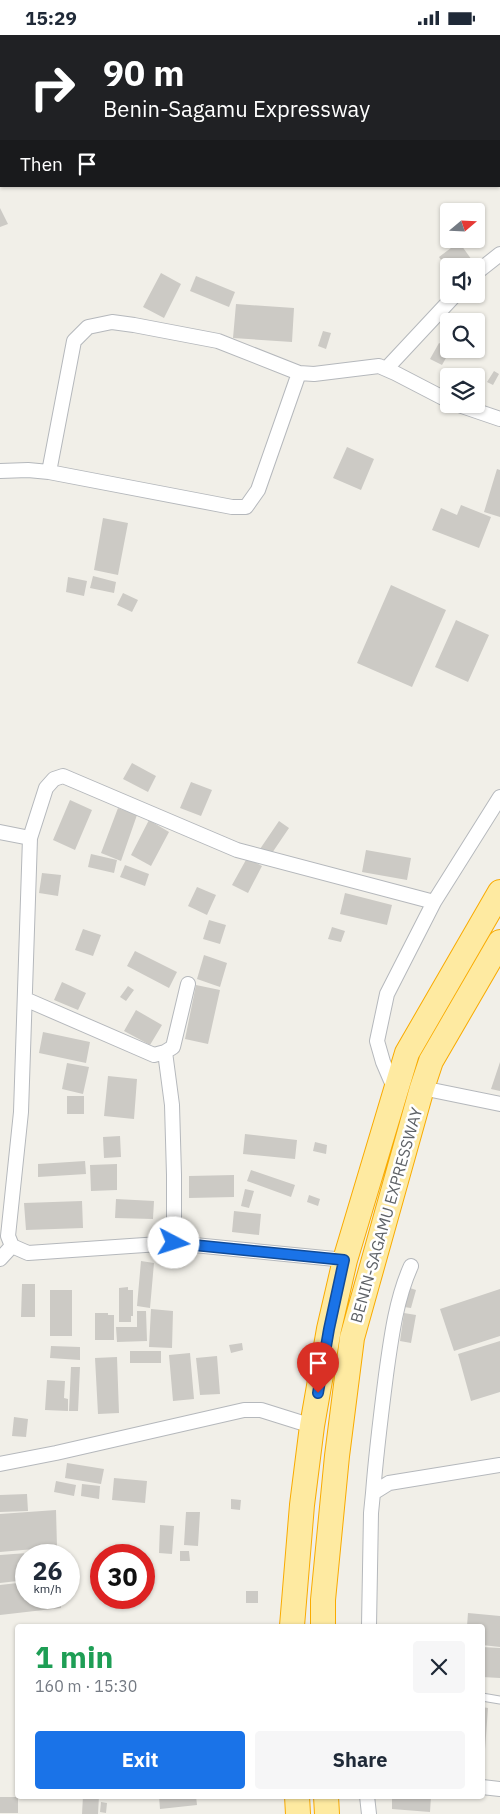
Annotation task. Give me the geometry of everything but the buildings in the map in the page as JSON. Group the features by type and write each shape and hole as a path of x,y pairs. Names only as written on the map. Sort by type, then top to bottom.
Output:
{"highway":[{"name":"BENIN-SAGAMU EXPRESSWAY","path":"292,1624 302,1505 312,1426 329,1329 344,1260 394,1090 407,1053 500,892"},
{"name":"BENIN-SAGAMU EXPRESSWAY","path":"323,1624 323,1600 352,1338 431,1061 500,942"},
{"path":"297,1799 298,1814"},
{"path":"326,1799 328,1814"}],"street":[{"path":"485,266 500,253"},
{"path":"386,369 448,303"},
{"path":"50,472 74,341 88,327 112,322 218,341 299,373 314,374 379,366 440,396"},
{"path":"0,471 28,470 50,472 232,507 246,507 258,490 299,373"},
{"path":"482,413 500,419"},
{"path":"344,1260 174,1243 28,1253 12,1246 8,1236 21,1112 30,838 46,788 54,779 63,776 237,850 434,902"},
{"path":"394,1090 383,1063 377,1041 387,994 434,902 500,797"},
{"path":"0,832 30,838"},
{"path":"25,999 154,1055 165,1052 173,1047 188,984"},
{"path":"165,1052 172,1105 174,1243"},
{"path":"422,1088 500,1104"},
{"path":"0,1259 12,1246"},
{"path":"369,1624 371,1513 377,1444 390,1346 403,1283 411,1266"},
{"path":"0,1464 244,1410 261,1410 312,1426"},
{"path":"373,1493 389,1483 500,1465"},
{"path":"485,1787 500,1789"},
{"path":"367,1799 369,1814"}],"lane":[{"path":"485,1698 500,1700"}],"route":[{"path":"174,1243 344,1260 318,1393"}]}
